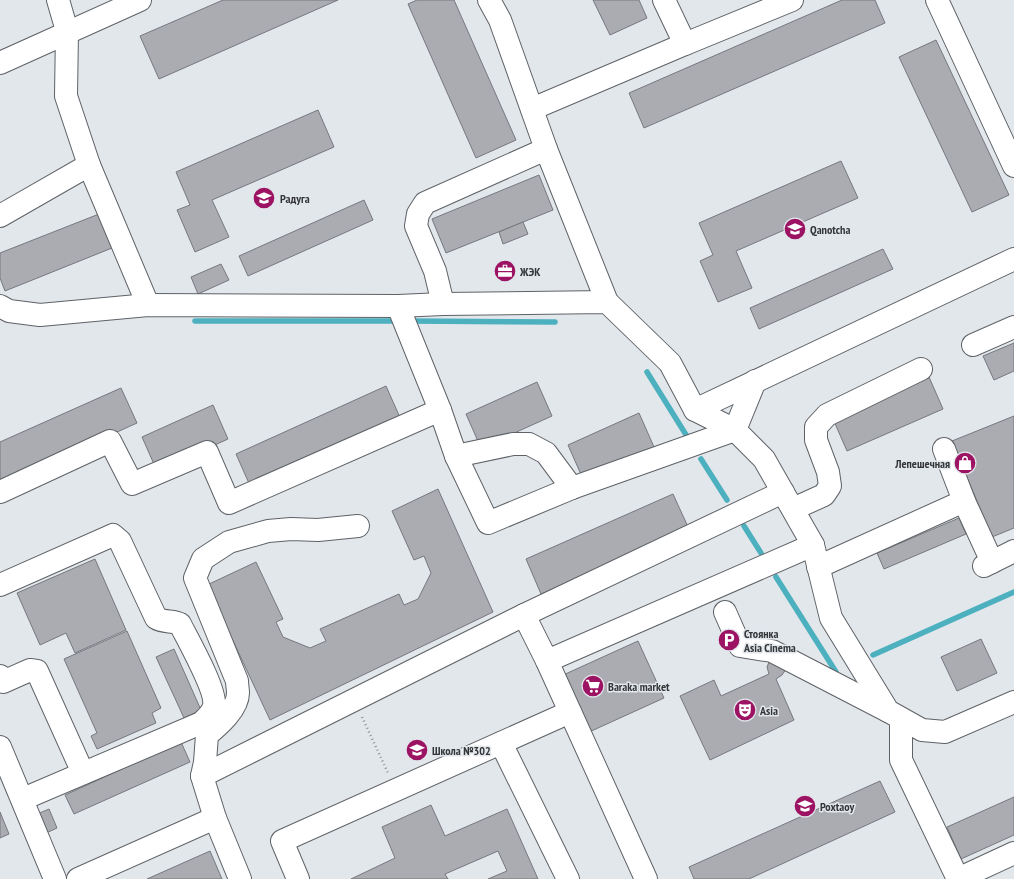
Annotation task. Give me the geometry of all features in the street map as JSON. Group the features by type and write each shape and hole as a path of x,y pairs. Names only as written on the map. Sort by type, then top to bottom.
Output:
{"lane":[{"path":"58,0 67,31 66,96 89,165 148,305"},
{"path":"0,62 67,31 140,0"},
{"path":"489,0 500,20 546,149 607,302 670,363 695,410 735,430 764,459 813,545 831,618 894,715 901,760 958,879 1014,853"},
{"path":"664,0 685,44"},
{"path":"532,109 792,0"},
{"path":"937,0 1014,166"},
{"path":"443,304 435,271 416,226 418,214 425,203 546,149"},
{"path":"0,216 89,165"},
{"path":"695,410 1014,259"},
{"path":"0,306 8,311 40,315 148,305 398,306 607,302"},
{"path":"398,306 440,410 456,456 488,523 572,488 735,430 755,381"},
{"path":"973,345 1014,327"},
{"path":"202,776 524,615 788,500 824,495 830,486 828,472 816,440 816,427 827,415 921,369"},
{"path":"0,492 110,441 132,484 207,452 229,502 440,410"},
{"path":"456,456 513,444 529,444 546,453 572,488"},
{"path":"944,449 988,564 1014,551"},
{"path":"818,567 964,501"},
{"path":"23,799 83,773 204,729 227,718 237,699 237,681 195,578 203,560 229,542 268,531 291,529 318,530 358,526"},
{"path":"0,585 113,535 120,541 156,618 167,622 176,622 180,624 211,688 214,705 204,729 205,762 202,776 215,818 240,879"},
{"path":"547,661 813,545"},
{"path":"725,612 740,646 772,651 922,730 945,732 1014,702"},
{"path":"524,615 547,661 646,879"},
{"path":"1,681 30,670 37,671 83,773"},
{"path":"298,879 282,841 570,712"},
{"path":"501,743 568,879"},
{"path":"0,747 23,799 55,879"},
{"path":"78,879 215,818"}],"path":[{"path":"354,700 396,790"}],"building":[{"path":"223,0 338,0 159,79 140,36"},
{"path":"417,0 454,0 516,140 476,158 408,4"},
{"path":"593,0 639,0 647,18 610,35"},
{"path":"842,0 875,0 885,23 644,128 629,93"},
{"path":"936,40 1009,195 972,212 899,57"},
{"path":"318,110 334,147 212,200 229,237 195,252 177,210 190,205 176,172"},
{"path":"841,161 858,198 736,251 752,288 718,302 700,261 713,255 699,223"},
{"path":"539,175 553,210 446,253 432,219"},
{"path":"364,200 373,220 248,276 239,256"},
{"path":"99,214 112,248 5,291 0,278 0,253"},
{"path":"523,222 528,234 503,244 499,232"},
{"path":"883,249 893,269 759,329 750,308"},
{"path":"221,264 229,280 198,294 191,277"},
{"path":"1014,343 1014,371 994,380 983,356"},
{"path":"929,377 943,409 847,451 833,419"},
{"path":"537,382 552,416 481,448 466,414"},
{"path":"386,386 402,422 252,490 236,454"},
{"path":"121,388 137,423 0,485 0,442"},
{"path":"213,405 228,439 157,471 142,437"},
{"path":"639,413 654,447 583,479 568,445"},
{"path":"1014,416 1014,528 992,537 952,441"},
{"path":"438,489 493,612 270,720 207,585 256,562 283,619 276,622 283,637 310,648 326,641 320,629 399,594 404,605 418,599 431,573 424,556 414,560 392,511"},
{"path":"673,494 689,529 541,594 526,559"},
{"path":"959,518 966,534 884,569 877,553"},
{"path":"95,559 126,630 75,653 66,633 40,645 17,593"},
{"path":"127,631 161,708 152,713 156,723 97,749 91,736 97,733 64,659"},
{"path":"981,639 997,673 957,691 941,657"},
{"path":"638,641 664,698 587,733 561,676"},
{"path":"174,649 201,710 184,718 156,657"},
{"path":"774,658 786,669 782,675 776,679 794,720 710,760 680,696 714,680 721,696 769,674 767,667 769,662"},
{"path":"181,742 190,762 74,814 65,795"},
{"path":"880,781 895,812 749,879 694,879 689,867"},
{"path":"1014,797 1014,835 961,859 947,827"},
{"path":"431,805 445,836 507,809 538,879 488,879 507,871 498,851 445,874 448,879 351,879 395,858 382,827"},
{"path":"49,809 57,828 44,834 35,815"},
{"path":"0,812 9,834 0,838"},
{"path":"210,851 222,879 147,879"}],"waterway":[{"path":"195,321 397,321"},
{"path":"410,321 555,322"},
{"path":"647,372 688,438"},
{"path":"701,459 727,500"},
{"path":"744,526 761,553"},
{"path":"776,577 836,672"},
{"path":"873,655 1014,592"}],"place":[{"name":"Радуга","path":"264,198"},
{"name":"Qanotcha","path":"795,229"},
{"name":"ЖЭК","path":"505,271"},
{"name":"Лепешечная","path":"965,463"},
{"name":"Стоянка Asia Cinema","path":"729,640"},
{"name":"Baraka market","path":"593,686"},
{"name":"Asia","path":"745,710"},
{"name":"Школа №302","path":"417,750"},
{"name":"Poxtaoy","path":"805,806"}]}
